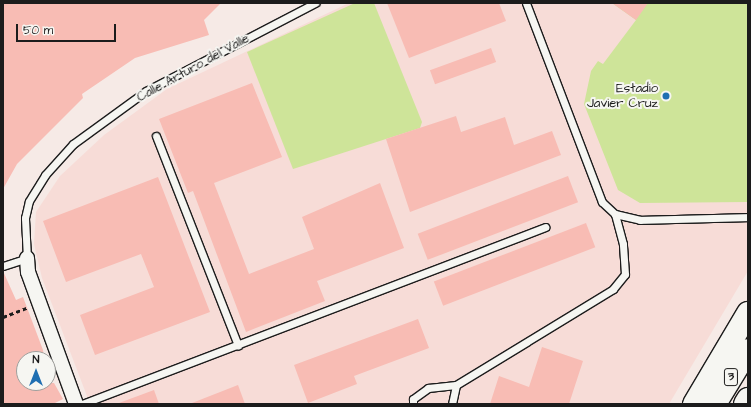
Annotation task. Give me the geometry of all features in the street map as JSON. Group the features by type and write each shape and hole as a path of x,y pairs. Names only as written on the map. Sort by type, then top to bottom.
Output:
{"main road":[{"path":"694,404 748,313"},
{"name":"3","path":"715,404 748,350"},
{"name":"3","path":"745,404 748,399"}],"street":[{"name":"Calle Arturo del Valle","path":"26,258 28,272 76,404"}],"lane":[{"name":"Calle Arturo del Valle","path":"26,258 25,218 29,201 45,175 73,144 146,91 315,3"},
{"path":"413,404 413,399 428,388 456,385 613,289 625,274 623,244 615,214 602,202 526,3"},
{"path":"156,136 238,344"},
{"path":"615,214 668,222 748,217"},
{"path":"82,404 545,227"},
{"path":"3,266 26,258"},
{"path":"452,404 456,385"}],"path":[{"path":"3,317 30,306"}],"shaded area":[{"path":"349,3 748,3 748,271 669,404 90,404 42,278 34,244 36,212 60,176 104,135 167,89"}],"green space":[{"path":"355,3 374,3 422,122 420,128 293,169 247,52"},
{"name":"Estadio Javier Cruz","path":"612,3 748,3 748,202 640,203 618,190 584,104 591,71 598,61 603,64 636,20"}],"building":[{"path":"3,3 221,3 204,20 209,35 135,58 82,94 83,98 17,164 3,189"},
{"path":"387,3 499,3 506,21 409,58"},
{"path":"612,3 648,3 636,20"},
{"path":"491,48 496,62 435,84 430,70"},
{"path":"252,83 282,157 214,183 249,274 314,249 302,217 380,183 404,248 317,281 325,301 246,332 193,191 188,193 159,119"},
{"path":"456,116 461,132 505,117 514,145 552,131 561,155 410,212 386,139"},
{"path":"568,176 578,202 428,260 418,234"},
{"path":"158,177 210,312 95,355 80,315 154,287 141,254 66,282 43,221"},
{"path":"586,223 595,247 443,306 434,281"},
{"path":"3,271 16,300 23,297 43,351 16,351 16,391 56,391 56,387 63,399 53,404 3,404"},
{"path":"418,319 429,348 354,376 357,384 308,403 294,365"},
{"path":"542,347 583,361 569,404 490,404 499,376 529,387"},
{"path":"238,385 245,404 192,404 192,403"},
{"path":"154,390 159,404 119,404 119,403"}],"place":[{"name":"Estadio Javier Cruz","path":"666,96"}]}
